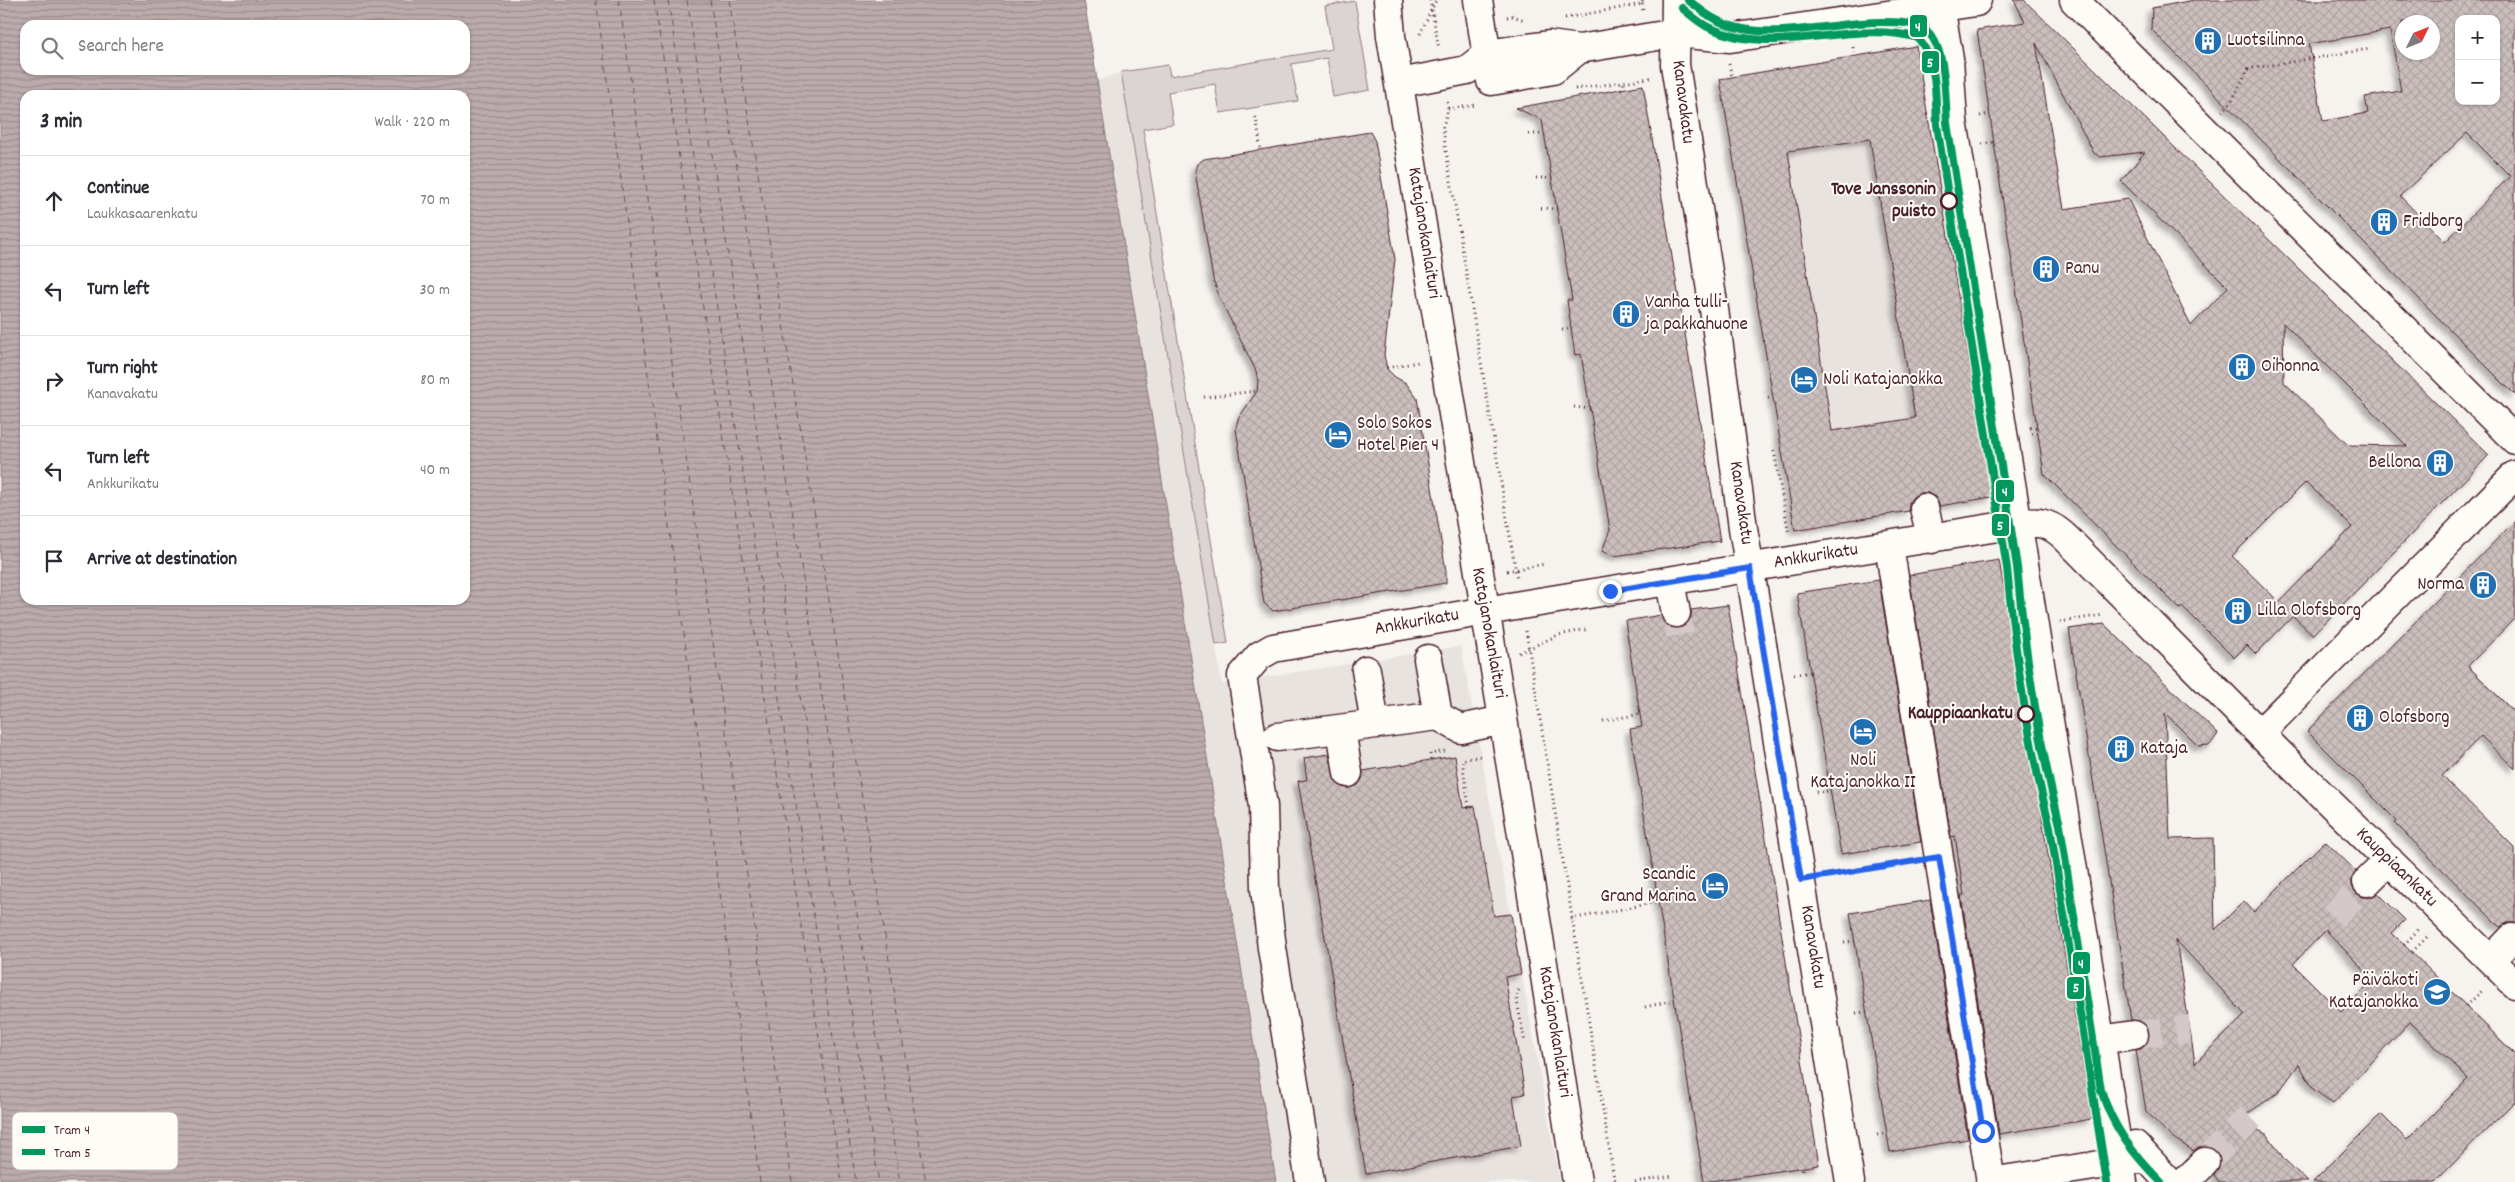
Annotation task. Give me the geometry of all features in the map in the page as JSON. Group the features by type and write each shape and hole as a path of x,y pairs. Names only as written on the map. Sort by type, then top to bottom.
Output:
{"street":[{"name":"Katajanokanlaituri","path":"1388,0 1391,36 1577,1182"},
{"name":"Kanavakatu","path":"1676,0 1675,65 1714,309 1750,568 1850,1182"},
{"path":"1400,83 1482,68 1548,45 1579,49 1676,33 1730,38 1939,4 1976,2 1977,0"},
{"path":"2074,0 2508,433"},
{"path":"1939,4 1948,59 1953,121 2121,1172"},
{"path":"1480,10 1482,68"},
{"path":"2260,733 2510,480"},
{"path":"1924,508 1932,539"},
{"name":"Kauppiaankatu","path":"2016,524 2042,522 2060,531 2235,709 2515,984"},
{"name":"Ankkurikatu","path":"1310,1182 1265,889 1263,806 1242,676 1259,656 1273,648 2016,524"},
{"path":"1889,546 1990,1182 2121,1172 2146,1158"},
{"path":"1670,582 1676,613"},
{"path":"1428,659 1438,716"},
{"path":"1366,670 1375,724"},
{"path":"1277,737 1438,716 1461,729 1503,720"},
{"path":"1341,729 1348,773"},
{"path":"2367,882 2389,860"},
{"path":"2491,960 2512,938"},
{"path":"2100,1040 2134,1035"},
{"path":"2111,1108 2126,1134 2170,1182"},
{"path":"2185,1182 2204,1162"}],"path":[{"path":"1432,10 1436,0"},
{"path":"1564,18 1642,4 1643,0"},
{"path":"1480,10 1527,21"},
{"path":"2204,129 2231,102 2248,69 2369,49"},
{"path":"1729,63 1732,76"},
{"path":"1621,89 1625,81"},
{"path":"1448,109 1443,127 1518,588"},
{"path":"1980,116 1990,114"},
{"path":"1256,117 1261,150"},
{"path":"1434,129 1443,127"},
{"path":"1529,134 1544,134"},
{"path":"1536,178 1552,178"},
{"path":"1542,208 1557,209"},
{"path":"1562,330 1572,328"},
{"path":"1387,368 1418,362"},
{"path":"1204,397 1257,391"},
{"path":"1768,398 1773,398"},
{"path":"1574,407 1590,409"},
{"path":"2030,428 2037,427"},
{"path":"2032,434 2038,433"},
{"path":"1774,451 1789,534"},
{"path":"1504,572 1545,564"},
{"path":"2057,622 2104,615"},
{"path":"1524,623 1614,1178 1617,1182"},
{"path":"1493,660 1529,649 1558,635 1589,629"},
{"path":"1794,674 1810,673"},
{"path":"1603,720 1640,714"},
{"path":"1430,754 1431,760"},
{"path":"1469,807 1462,760 1482,755"},
{"path":"1816,792 1830,791"},
{"path":"1801,880 1939,857"},
{"path":"1571,919 1658,902"},
{"path":"2404,945 2421,927"},
{"path":"2412,952 2429,935"},
{"path":"1844,942 1855,942"},
{"path":"1645,1007 1674,1000"},
{"path":"1856,1013 1866,1012"},
{"path":"1877,1135 1887,1133"},
{"path":"1634,1182 1673,1176"}],"shaded area":[{"path":"0,0 1084,0 1276,1182 0,1182"},
{"path":"1355,1 1370,90 1333,97 1327,58 1291,64 1298,101 1220,113 1215,84 1168,92 1173,124 1143,129 1228,643 1216,645 1121,72 1168,65 1170,76 1332,49 1325,6"},
{"path":"1916,46 1992,497 1795,530 1720,79"},
{"path":"1121,72 1222,684 1461,646 1560,1182 1276,1182 1097,81"}],"building":[{"path":"2014,0 2024,0 2489,455 2313,635 2293,616 2256,654 2247,645 2234,658 2182,606 2180,609 2044,474 1977,30 2025,22","holes":["2036,43 2094,153 2100,157 2145,152 2121,181 2228,287 2191,326 2128,199 2064,209","2283,323 2407,446 2348,445 2284,382","2306,482 2352,527 2279,602 2232,556"]},
{"path":"2194,0 2515,0 2515,395 2151,29 2152,8","holes":["2395,15 2440,15 2440,60 2395,60 2401,91 2365,97 2368,113 2323,121 2309,44 2390,30 2395,58","2467,133 2510,176 2445,242 2400,196"]},
{"path":"1916,46 1992,497 1940,506 1935,497 1928,493 1921,493 1913,497 1909,503 1909,511 1795,530 1720,79","holes":["1870,139 1915,418 1832,431 1788,151"]},
{"name":"Vanha tulli- ja pakkahuone","path":"1643,85 1720,541 1614,556 1602,551 1610,530 1581,354 1575,355 1567,300 1572,300 1542,120 1516,108"},
{"path":"1370,132 1375,141 1395,259 1384,355 1387,369 1395,377 1406,383 1417,398 1446,571 1446,583 1273,611 1264,603 1236,429 1238,419 1257,391 1258,382 1256,371 1220,299 1213,279 1195,171 1197,164 1204,159"},
{"path":"2515,521 2515,618 2468,666 2515,713 2515,769 2481,736 2442,776 2515,848 2515,923 2507,923 2500,927 2395,823 2397,821 2307,731"},
{"path":"1999,560 2092,1119 1999,1134 1961,895 1964,895 1955,836 1951,837 1909,575"},
{"name":"Noli Katajanokka II","path":"1879,580 1921,842 1841,854 1797,593"},
{"name":"Scandic Grand Marina","path":"1728,605 1819,1165 1704,1182 1630,729 1642,727 1625,621 1661,615 1665,624 1670,628 1678,628 1687,624 1691,618 1691,610"},
{"path":"2104,624 2218,734 2210,745 2198,746 2165,713 2170,839 2213,838 2215,930 2244,901 2254,912 2325,841 2356,871 2352,878 2352,886 2356,893 2363,897 2371,897 2378,893 2405,920 2392,933 2515,1054 2515,1101 2435,1182 2313,1182 2381,1114 2407,1140 2468,1079 2410,1022 2333,1103 2314,1090 2299,1064 2278,1093 2238,1120 2268,1135 2284,1159 2308,1182 2219,1182 2214,1175 2220,1166 2220,1158 2216,1151 2209,1147 2201,1147 2193,1151 2169,1135 2146,1111 2136,1050 2143,1048 2148,1041 2149,1032 2146,1025 2140,1021 2131,1020 2069,629","holes":["2326,930 2373,980 2341,1012 2293,964","2176,940 2245,1015 2195,1063"]},
{"path":"1329,754 1336,782 1342,787 1350,788 1358,785 1362,779 1363,771 1455,756 1463,808 1475,806 1494,916 1511,914 1521,974 1505,977 1525,1094 1513,1096 1521,1146 1366,1174 1298,781 1307,780 1304,758"},
{"path":"1930,900 1968,1139 1890,1152 1850,913"}],"ferry route":[{"path":"596,0 760,1182"},
{"path":"619,0 792,1182"},
{"path":"654,0 842,1182"},
{"path":"668,0 856,1182"},
{"path":"687,0 879,1182"},
{"path":"710,0 900,1182"},
{"path":"729,0 926,1182"}],"tunnel":[{"path":"1676,613 1680,635"},
{"path":"2333,917 2367,882"},
{"path":"2134,1035 2190,1029"},
{"path":"2205,1162 2251,1117"}],"tram line":[{"name":"4","path":"1688,0 1713,18 1732,26 1752,30 1796,30 1862,23 1898,22 1924,29 1932,36 1937,46 1943,72 1947,123 2017,567 2033,697 2060,825 2101,1090 2106,1104 2125,1140 2161,1182"},
{"name":"5","path":"1682,8 1706,26 1735,37 1787,40 1866,32 1892,33 1918,38 1929,58 1934,79 1937,125 2007,568 2023,699 2050,827 2107,1182"}],"place":[{"name":"Luotsilinna","path":"2208,41"},
{"name":"Tove Janssonin puisto","path":"1949,201"},
{"name":"Fridborg","path":"2384,222"},
{"name":"Panu","path":"2046,269"},
{"name":"Vanha tulli- ja pakkahuone","path":"1626,314"},
{"name":"Oihonna","path":"2242,367"},
{"name":"Noli Katajanokka","path":"1804,380"},
{"name":"Solo Sokos Hotel Pier 4","path":"1338,435"},
{"name":"Bellona","path":"2440,463"},
{"name":"Norma","path":"2483,585"},
{"name":"Lilla Olofsborg","path":"2238,611"},
{"name":"Kauppiaankatu","path":"2026,714"},
{"name":"Olofsborg","path":"2360,718"},
{"name":"Noli Katajanokka II","path":"1863,732"},
{"name":"Kataja","path":"2121,749"},
{"name":"Scandic Grand Marina","path":"1715,886"},
{"name":"Päiväkoti Katajanokka","path":"2437,992"}],"route":[{"path":"1610,591 1750,568 1801,880 1939,857 1983,1131"}]}
